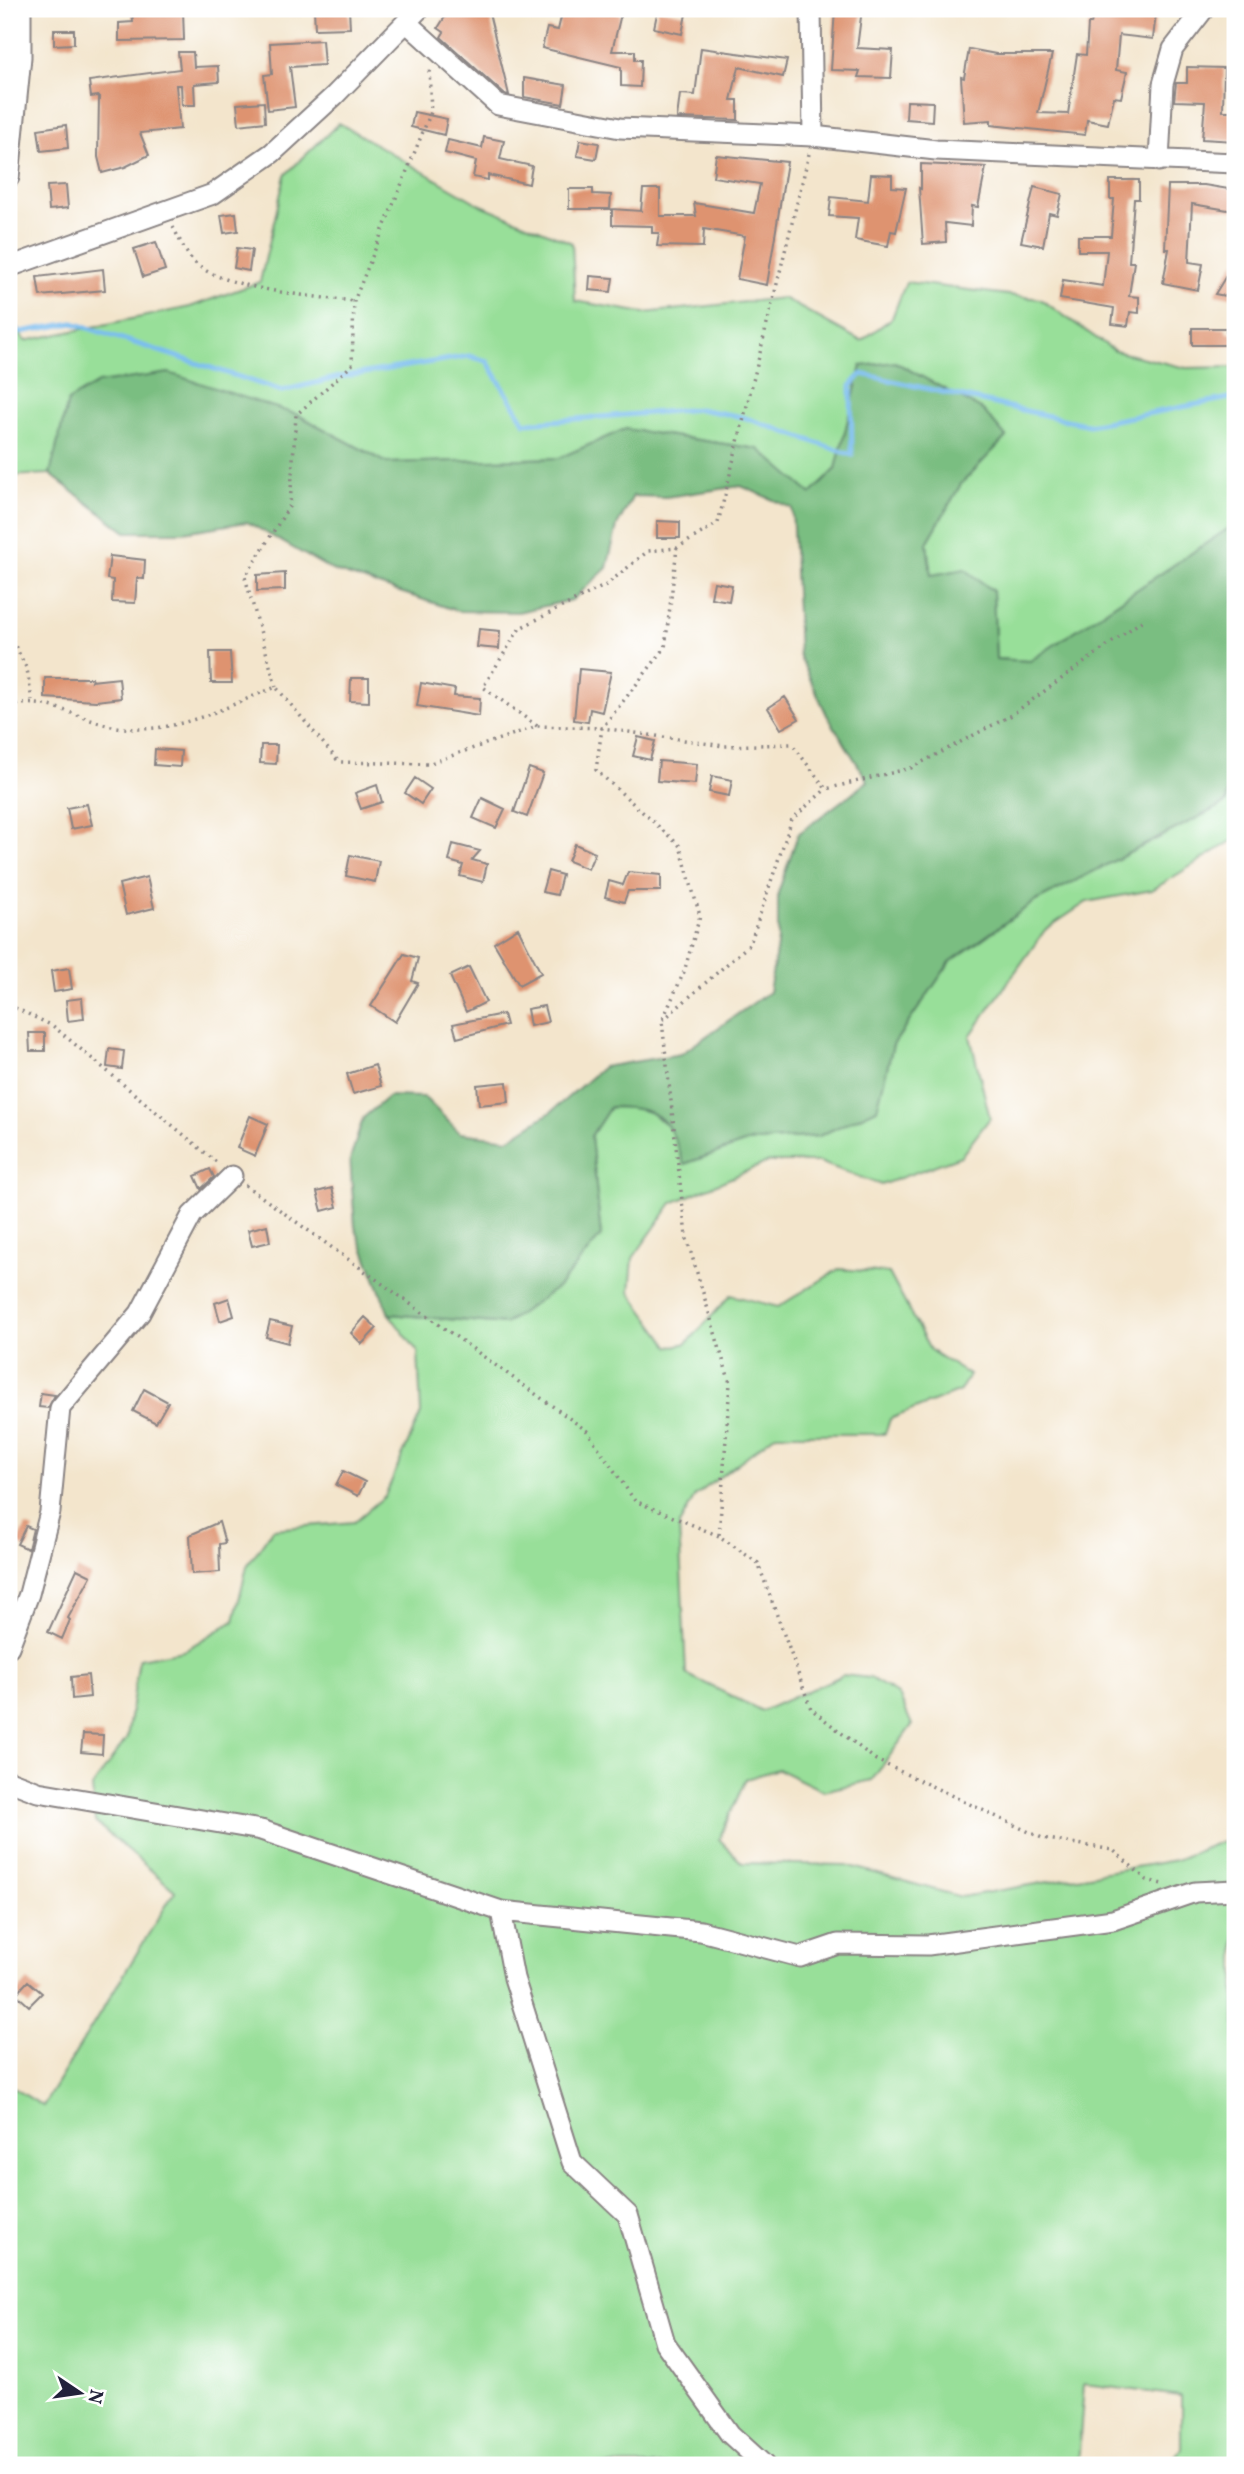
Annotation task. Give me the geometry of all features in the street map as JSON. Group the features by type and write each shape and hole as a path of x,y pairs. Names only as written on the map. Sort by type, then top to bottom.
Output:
{"street":[{"path":"9,177 21,57 21,9"},
{"path":"811,9 813,135"},
{"path":"1160,161 1167,72 1174,49 1205,9"},
{"path":"9,267 164,214 213,194 272,153 334,96 412,15 428,42 498,105 620,128 813,135 936,150 1235,163"},
{"path":"9,1647 29,1594 50,1512 60,1408 140,1313 192,1215 232,1176"},
{"path":"9,1781 38,1792 261,1830 501,1911 701,1931 800,1957 838,1944 928,1945 1113,1920 1195,1892 1235,1890"},
{"path":"501,1911 514,1978 572,2162 628,2215 664,2343 730,2434 764,2465"}],"path":[{"path":"428,42 431,112 354,301 352,365 296,415 290,505 245,577 276,687 340,761 428,764 537,726 602,728 724,747 792,744 826,789"},
{"path":"537,726 483,687 520,628 606,585 648,551 677,548 718,523 813,135"},
{"path":"164,214 195,262 221,279 320,298 354,301"},
{"path":"677,548 665,648 602,728 596,770 680,846 700,916 684,972 662,1021 686,1236 730,1383 719,1536"},
{"path":"662,1021 750,944 792,819 826,789 911,768 1010,716 1143,620"},
{"path":"9,634 27,669 32,701"},
{"path":"9,706 32,701 118,727 171,727 276,687"},
{"path":"9,1005 52,1026 232,1176 587,1431 635,1501 719,1536 758,1563 811,1709 876,1760 1042,1838 1113,1850 1147,1880 1195,1892"}],"green space":[{"path":"339,123 479,204 572,243 575,301 644,313 783,298 861,341 892,318 906,282 1040,299 1115,351 1186,368 1235,367 1235,524 1030,661 996,659 993,591 931,575 927,543 961,484 1006,437 861,366 836,469 811,494 758,449 625,429 560,458 387,463 298,415 98,383 68,401 50,474 9,476 9,315 25,341 190,307 260,282 285,175"},
{"path":"895,362 983,410 1006,437 961,484 927,543 931,575 965,569 993,591 996,659 1030,661 1235,524 1235,737 1226,803 1034,902 950,962 893,1045 877,1109 819,1136 747,1142 684,1164 673,1135 660,1118 641,1110 610,1107 591,1136 601,1236 558,1287 505,1324 389,1314 355,1227 350,1160 363,1118 389,1096 424,1097 460,1133 509,1139 551,1112 603,1067 681,1054 769,992 778,940 778,893 798,834 868,781 827,715 799,655 792,508 741,486 666,497 633,496 617,526 607,568 572,600 518,612 458,611 332,570 247,522 183,532 126,532 50,474 68,401 98,383 169,373 298,415 387,463 559,458 625,429 759,449 811,494 836,469 861,366"},
{"path":"1235,737 1235,839 1152,890 1087,902 1045,930 970,1036 990,1118 961,1156 881,1185 819,1162 768,1162 672,1203 633,1258 630,1292 670,1347 687,1343 731,1295 778,1307 839,1269 889,1273 930,1350 969,1375 960,1391 890,1419 885,1434 776,1434 695,1496 679,1525 686,1674 762,1711 843,1675 870,1678 899,1695 912,1725 872,1780 823,1791 778,1769 746,1779 719,1839 742,1863 846,1865 961,1897 1176,1860 1235,1836 1235,2465 1169,2465 1181,2448 1181,2396 1084,2384 1078,2465 9,2465 9,2085 43,2106 175,1891 95,1822 92,1787 127,1738 139,1659 183,1651 234,1621 247,1566 273,1529 354,1522 385,1496 421,1413 418,1352 389,1314 505,1324 601,1236 591,1136 610,1107 644,1108 672,1129 685,1164 747,1142 819,1136 876,1109 893,1045 950,962 1034,902 1226,803"}],"building":[{"path":"314,9 349,9 350,28 315,29"},
{"path":"450,9 488,9 509,95 504,94 441,37 444,32 438,28"},
{"path":"563,9 586,13 587,9 598,9 621,14 612,51 635,51 635,60 641,60 640,87 621,86 621,67 542,48 547,28 558,30"},
{"path":"658,9 686,14 682,34 654,28"},
{"path":"835,9 862,9 857,48 893,50 891,78 858,77 860,71 831,70"},
{"path":"1094,9 1134,9 1156,13 1153,39 1119,35 1116,70 1127,72 1121,98 1114,97 1108,124 1087,120 1085,135 991,125 991,120 964,122 961,77 964,78 969,49 996,54 1052,54 1038,113 1068,114 1077,54 1086,55 1088,24 1091,24"},
{"path":"183,10 184,40 119,41 119,23 133,22 132,12"},
{"path":"54,30 74,30 74,44 54,45"},
{"path":"322,40 324,65 290,67 295,107 268,110 264,75 272,74 270,43"},
{"path":"701,48 787,60 783,77 739,67 731,100 738,100 738,120 677,118 680,94 695,95"},
{"path":"178,52 193,52 194,67 218,66 219,82 194,84 195,105 182,105 181,85 176,85 180,129 140,133 149,155 125,167 102,173 98,157 99,96 91,97 89,81 180,69"},
{"path":"1187,67 1224,68 1223,111 1235,111 1235,141 1202,139 1205,102 1174,101 1176,83 1187,83"},
{"path":"524,78 566,85 563,104 524,97"},
{"path":"907,101 933,102 932,121 906,119"},
{"path":"264,102 265,122 239,125 237,104"},
{"path":"414,112 447,119 444,135 411,127"},
{"path":"66,125 68,148 41,151 38,129"},
{"path":"484,137 504,141 500,159 532,166 529,184 488,175 488,180 473,177 476,161 445,153 448,140 482,148"},
{"path":"580,140 599,143 596,159 577,156"},
{"path":"716,155 787,162 767,285 737,279 745,236 704,229 703,247 657,246 659,233 652,233 652,226 612,225 612,209 641,211 643,189 660,189 660,216 696,216 694,203 754,213 760,184 713,177"},
{"path":"921,164 986,167 978,207 972,206 971,226 945,223 946,242 923,244 919,188 921,189"},
{"path":"871,174 892,175 892,187 906,188 896,232 891,231 888,246 855,240 858,218 829,216 831,197 868,201"},
{"path":"1110,180 1139,180 1139,199 1134,199 1129,262 1134,262 1129,296 1139,297 1139,313 1130,312 1128,326 1112,324 1114,308 1060,299 1063,280 1103,286 1107,251 1078,251 1078,236 1111,236 1114,199 1110,199"},
{"path":"66,185 68,208 49,210 47,186"},
{"path":"1168,185 1204,185 1235,190 1234,211 1192,204 1189,262 1203,264 1198,290 1163,283 1169,249 1165,249"},
{"path":"1034,187 1062,194 1057,215 1049,213 1043,246 1021,242"},
{"path":"569,189 593,189 593,194 611,195 610,209 569,209"},
{"path":"236,213 238,231 224,233 221,215"},
{"path":"156,242 165,270 143,277 134,249"},
{"path":"237,248 252,250 249,271 234,268"},
{"path":"1235,261 1235,298 1215,294"},
{"path":"103,269 105,290 40,296 37,277"},
{"path":"590,276 613,278 611,292 589,290"},
{"path":"1192,328 1227,328 1226,332 1235,334 1235,345 1192,345"},
{"path":"657,521 680,522 680,538 657,538"},
{"path":"110,556 145,560 144,579 137,578 135,603 112,602 113,580 107,579"},
{"path":"285,573 285,590 257,591 257,575"},
{"path":"714,582 732,585 729,601 711,598"},
{"path":"479,629 500,631 499,649 477,647"},
{"path":"210,652 230,652 232,683 211,683"},
{"path":"579,669 611,672 602,712 590,709 588,722 574,720"},
{"path":"45,678 92,678 91,681 119,678 121,698 96,701 45,698"},
{"path":"351,678 369,678 369,702 350,701"},
{"path":"421,683 455,689 454,696 480,698 479,716 417,706"},
{"path":"785,697 799,719 781,729 768,708"},
{"path":"638,737 655,741 650,760 633,756"},
{"path":"261,745 277,745 276,764 260,763"},
{"path":"155,749 181,751 180,767 154,765"},
{"path":"659,761 697,764 695,784 657,781"},
{"path":"529,768 543,773 527,817 514,812"},
{"path":"712,776 732,780 729,796 709,792"},
{"path":"415,778 431,789 421,804 405,793"},
{"path":"377,785 382,802 361,809 355,793"},
{"path":"482,798 505,809 496,828 473,818"},
{"path":"87,804 92,825 71,829 67,808"},
{"path":"453,844 480,851 472,860 487,864 483,882 460,876 463,865 449,861"},
{"path":"575,844 595,853 588,869 568,861"},
{"path":"350,855 379,861 375,882 346,876"},
{"path":"548,871 562,875 557,895 542,892"},
{"path":"628,872 661,875 661,891 628,891 624,902 605,897 609,881 623,885"},
{"path":"147,877 154,908 126,915 119,884"},
{"path":"518,928 541,973 519,985 494,943"},
{"path":"404,954 418,958 412,981 418,983 395,1022 371,1006"},
{"path":"469,967 486,1002 466,1012 450,976"},
{"path":"69,968 72,989 54,992 51,971"},
{"path":"82,998 84,1019 68,1021 66,1000"},
{"path":"544,1006 548,1022 530,1026 527,1009"},
{"path":"503,1014 506,1025 457,1038 453,1024"},
{"path":"29,1033 45,1033 45,1051 30,1051"},
{"path":"109,1049 124,1051 122,1069 107,1067"},
{"path":"375,1065 381,1086 353,1094 347,1074"},
{"path":"507,1082 509,1102 479,1105 477,1085"},
{"path":"250,1116 268,1124 255,1156 237,1148"},
{"path":"210,1169 214,1177 201,1189 195,1176"},
{"path":"332,1188 337,1207 322,1211 317,1192"},
{"path":"267,1225 270,1242 252,1246 248,1230"},
{"path":"229,1298 234,1316 220,1321 215,1303"},
{"path":"365,1317 377,1328 362,1344 351,1333"},
{"path":"270,1321 292,1326 288,1343 266,1337"},
{"path":"144,1389 168,1402 156,1423 133,1411"},
{"path":"41,1393 55,1395 48,1408 39,1407"},
{"path":"343,1471 365,1482 358,1496 336,1485"},
{"path":"219,1522 225,1543 219,1544 220,1572 192,1574 190,1535"},
{"path":"26,1526 33,1529 28,1549 17,1544"},
{"path":"77,1569 91,1576 68,1618 70,1620 62,1639 48,1632"},
{"path":"88,1675 90,1697 72,1699 71,1677"},
{"path":"83,1734 103,1735 102,1754 81,1752"},
{"path":"28,1981 42,1993 29,2006 16,1994"}],"waterway":[{"path":"9,334 73,323 282,391 340,377 469,356 487,361 525,423 699,409 743,417 852,455 851,386 862,374 1089,425 1235,397"}]}
